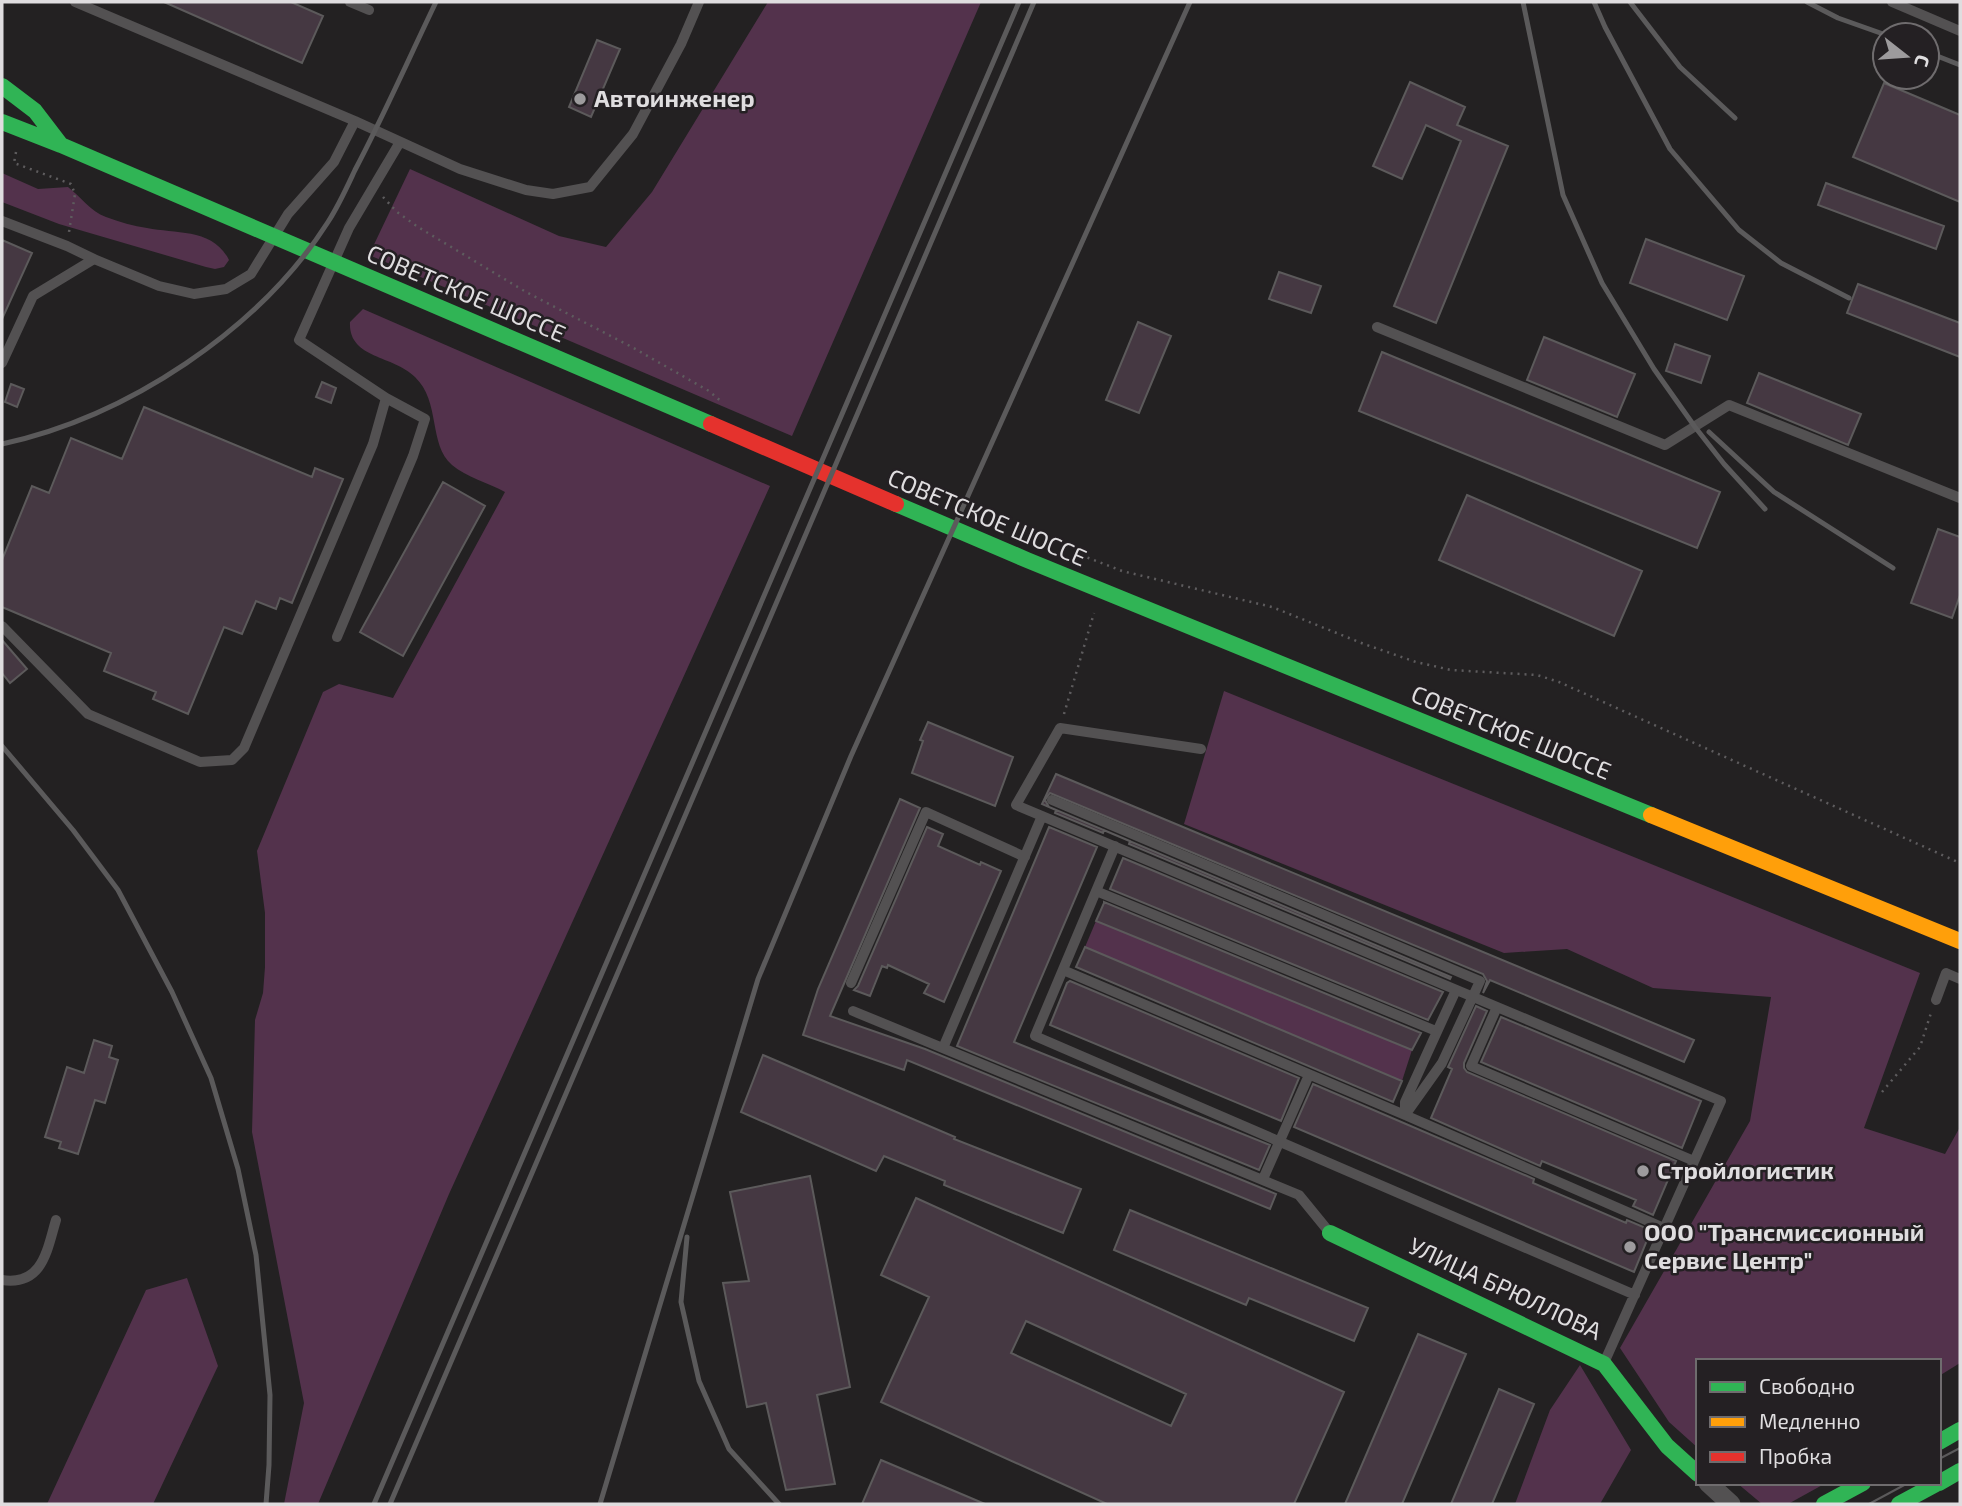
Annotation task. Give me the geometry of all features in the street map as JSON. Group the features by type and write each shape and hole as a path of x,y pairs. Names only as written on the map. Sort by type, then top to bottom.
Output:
{"main road":[{"path":"2,86 43,117 61,145"},
{"name":"СОВЕТСКОЕ ШОССЕ","path":"2,122 1027,560 1960,941"},
{"name":"УЛИЦА БРЮЛЛОВА","path":"1330,1233 1604,1364 1667,1446 1696,1472"},
{"path":"1941,1441 1960,1430"},
{"path":"1941,1482 1960,1471"},
{"path":"1824,1504 1859,1485"},
{"path":"1908,1502 1936,1485"}],"street":[{"path":"1710,1485 1731,1504"}],"lane":[{"path":"75,2 355,121 460,169 526,190 553,194 590,187 633,134 681,44 699,2"},
{"path":"349,2 369,9"},
{"path":"1892,2 1960,31"},
{"path":"2,221 159,286 194,295 226,289 251,274 288,214 334,162 355,121"},
{"path":"337,638 413,456 425,419 386,398 299,340 349,228 400,142"},
{"path":"2,363 33,296 94,260"},
{"path":"1377,327 1665,445 1729,405 1960,498"},
{"path":"2,626 88,714 200,762 232,760 244,748 288,646 373,444 386,398"},
{"path":"1201,749 1060,728 1016,805 1721,1101 1604,1364"},
{"path":"1052,800 1480,981 1442,1063 1405,1115"},
{"path":"851,983 926,812 1025,857"},
{"path":"943,1048 1042,816"},
{"path":"1115,846 1035,1036 1635,1295"},
{"path":"1096,891 1436,1031"},
{"path":"1063,970 1664,1228"},
{"path":"1936,1000 1946,973 1960,979"},
{"path":"1405,1115 1405,1102 1456,990"},
{"path":"1497,1007 1471,1066 1694,1161"},
{"path":"853,1011 1299,1195 1330,1233"},
{"path":"1263,1179 1309,1075"},
{"path":"2,1280 30,1276 44,1262 56,1220"}],"path":[{"path":"22,130 14,163 71,184 75,194 67,246"},
{"path":"378,180 382,196 397,212 418,227 526,292 709,391 728,407"},
{"path":"1081,555 1122,571 1272,607 1416,662 1451,670 1537,675 1559,682 1960,863"},
{"path":"1060,728 1096,606"},
{"path":"1882,1092 1920,1046 1936,1000"}],"shaded area":[{"path":"768,2 981,2 792,436 369,255 410,169 559,236 606,247 652,192"},
{"path":"2,173 38,189 68,187 95,211 116,221 204,237 214,242 229,260 224,267 215,269 59,224 2,202"},
{"path":"363,309 770,486 449,1194 318,1504 284,1504 304,1403 252,1132 255,1020 263,993 265,967 265,913 257,851 323,692 339,684 393,698 505,492 452,465 440,446 432,410 423,387 406,370 364,350 356,343 351,334 350,322"},
{"path":"1224,691 1920,973 1864,1128 1945,1154 1960,1127 1960,1363 1941,1375 1941,1359 1696,1359 1696,1446 1669,1422 1620,1348 1750,1121 1771,997 1653,988 1567,949 1504,953 1184,824"},
{"path":"1096,921 1412,1050 1402,1081 1085,947"},
{"path":"187,1278 218,1366 153,1504 47,1504 146,1290"},
{"path":"1580,1365 1631,1450 1600,1504 1515,1504 1550,1410"},
{"path":"1739,1485 1822,1485 1788,1504 1762,1504"}],"building":[{"path":"164,2 291,2 323,16 302,63"},
{"path":"597,40 620,49 591,117 569,107"},
{"path":"1410,82 1465,107 1457,125 1508,146 1436,323 1394,306 1461,141 1426,125 1402,179 1373,166"},
{"path":"1881,91 1903,91 1960,115 1960,202 1853,157"},
{"path":"1826,183 1944,226 1936,249 1818,205"},
{"path":"1646,239 1744,276 1727,320 1630,283"},
{"path":"2,240 32,253 2,319"},
{"path":"1279,272 1321,286 1311,313 1269,299"},
{"path":"1858,284 1960,323 1960,357 1847,313"},
{"path":"1138,322 1171,336 1139,413 1106,400"},
{"path":"1544,337 1635,374 1617,417 1527,380"},
{"path":"1675,344 1710,356 1701,383 1666,371"},
{"path":"1382,352 1720,492 1697,548 1359,411"},
{"path":"1759,373 1861,414 1848,445 1747,403"},
{"path":"322,382 336,388 331,403 316,397"},
{"path":"11,384 24,389 17,407 5,402"},
{"path":"144,407 312,477 315,468 343,479 292,603 280,598 276,609 256,601 242,634 224,627 188,714 153,699 156,692 104,671 111,653 2,607 2,560 32,486 49,493 71,438 122,459"},
{"path":"443,482 485,506 403,656 360,632"},
{"path":"1467,495 1642,571 1614,636 1439,560"},
{"path":"1938,529 1960,537 1960,595 1952,618 1911,603"},
{"path":"2,640 27,669 10,683 2,673"},
{"path":"928,722 1013,757 995,806 912,773 923,741 920,740"},
{"path":"1056,774 1694,1040 1684,1062 1490,980 1483,993 1487,981 1483,974 1050,793 1045,800 1049,807 1042,804"},
{"path":"900,799 920,808 830,1016 925,1049 1276,1194 1270,1209 907,1060 904,1070 803,1035 818,989"},
{"path":"1049,807 1104,830 1103,833 1055,813 1056,810"},
{"path":"927,827 943,834 938,846 980,865 981,862 1001,871 944,1002 924,993 929,984 888,965 887,968 882,966 870,996 854,990 858,986"},
{"path":"1049,827 1097,847 1014,1042 1270,1145 1259,1170 957,1046"},
{"path":"1130,841 1451,977 1450,979 1129,844"},
{"path":"1123,858 1443,992 1428,1020 1110,889"},
{"path":"1104,902 1421,1033 1412,1050 1096,921"},
{"path":"1085,947 1402,1081 1393,1102 1076,967"},
{"path":"1070,981 1299,1078 1281,1121 1050,1025"},
{"path":"1476,1006 1487,1011 1464,1063 1467,1072 1676,1161 1653,1215 1633,1206 1636,1200 1542,1161 1540,1166 1431,1118 1452,1069 1448,1067"},
{"path":"1501,1017 1701,1101 1682,1148 1481,1062"},
{"path":"94,1040 112,1046 109,1057 118,1060 105,1103 95,1100 78,1154 59,1148 61,1142 45,1137 67,1067 84,1073"},
{"path":"763,1055 955,1137 954,1139 1081,1189 1063,1233 944,1185 945,1181 884,1156 876,1171 741,1112"},
{"path":"1313,1084 1534,1179 1533,1183 1626,1223 1627,1220 1648,1229 1650,1233 1634,1272 1294,1127"},
{"path":"810,1176 850,1387 817,1395 835,1484 786,1490 766,1403 747,1407 723,1283 749,1281 730,1192"},
{"path":"916,1198 1344,1392 1294,1504 1107,1504 881,1402 929,1297 881,1275","holes":["1026,1321 1186,1394 1171,1426 1011,1353"]},
{"path":"1130,1210 1368,1308 1354,1341 1249,1298 1246,1305 1114,1250"},
{"path":"1418,1334 1466,1354 1402,1504 1345,1504"},
{"path":"1499,1389 1534,1404 1492,1504 1451,1504"},
{"path":"881,1460 985,1504 862,1504"}],"tram line":[{"path":"1941,1458 1960,1448"},
{"path":"1869,1504 1904,1485"}],"railway":[{"path":"2,444 49,431 96,413 142,390 227,333 266,298 299,261 336,209 436,2"},
{"path":"374,1504 1019,2"},
{"path":"390,1504 1034,2"},
{"path":"600,1504 758,979 851,756 1190,2"},
{"path":"1523,2 1563,195 1602,283 1654,369 1695,427 1765,509"},
{"path":"1594,2 1670,149 1739,230 1781,263 1849,298"},
{"path":"1630,2 1680,67 1735,118"},
{"path":"1807,2 1838,18 1871,30"},
{"path":"1941,58 1960,65"},
{"path":"1709,432 1774,492 1893,568"},
{"path":"2,746 73,830 118,890 172,992 211,1078 238,1169 256,1255 270,1395 266,1504"},
{"path":"687,1237 681,1302 699,1381 729,1449 779,1504"}],"traffic: fast":[{"path":"2,86 35,111 61,145"},
{"path":"2,122 711,424"},
{"path":"896,504 1651,815"},
{"path":"1330,1233 1604,1364 1667,1446 1696,1472"},
{"path":"1941,1441 1960,1430"},
{"path":"1941,1482 1960,1471"},
{"path":"1824,1504 1859,1485"},
{"path":"1899,1504 1934,1485"}],"traffic: slow":[{"path":"1651,815 1960,941"}],"traffic: jam":[{"path":"711,424 896,504"}],"place":[{"name":"Автоинженер","path":"580,99"},
{"name":"Стройлогистик","path":"1643,1171"},
{"name":"ООО \"Трансмиссионный Сервис Центр\"","path":"1630,1247"}]}
